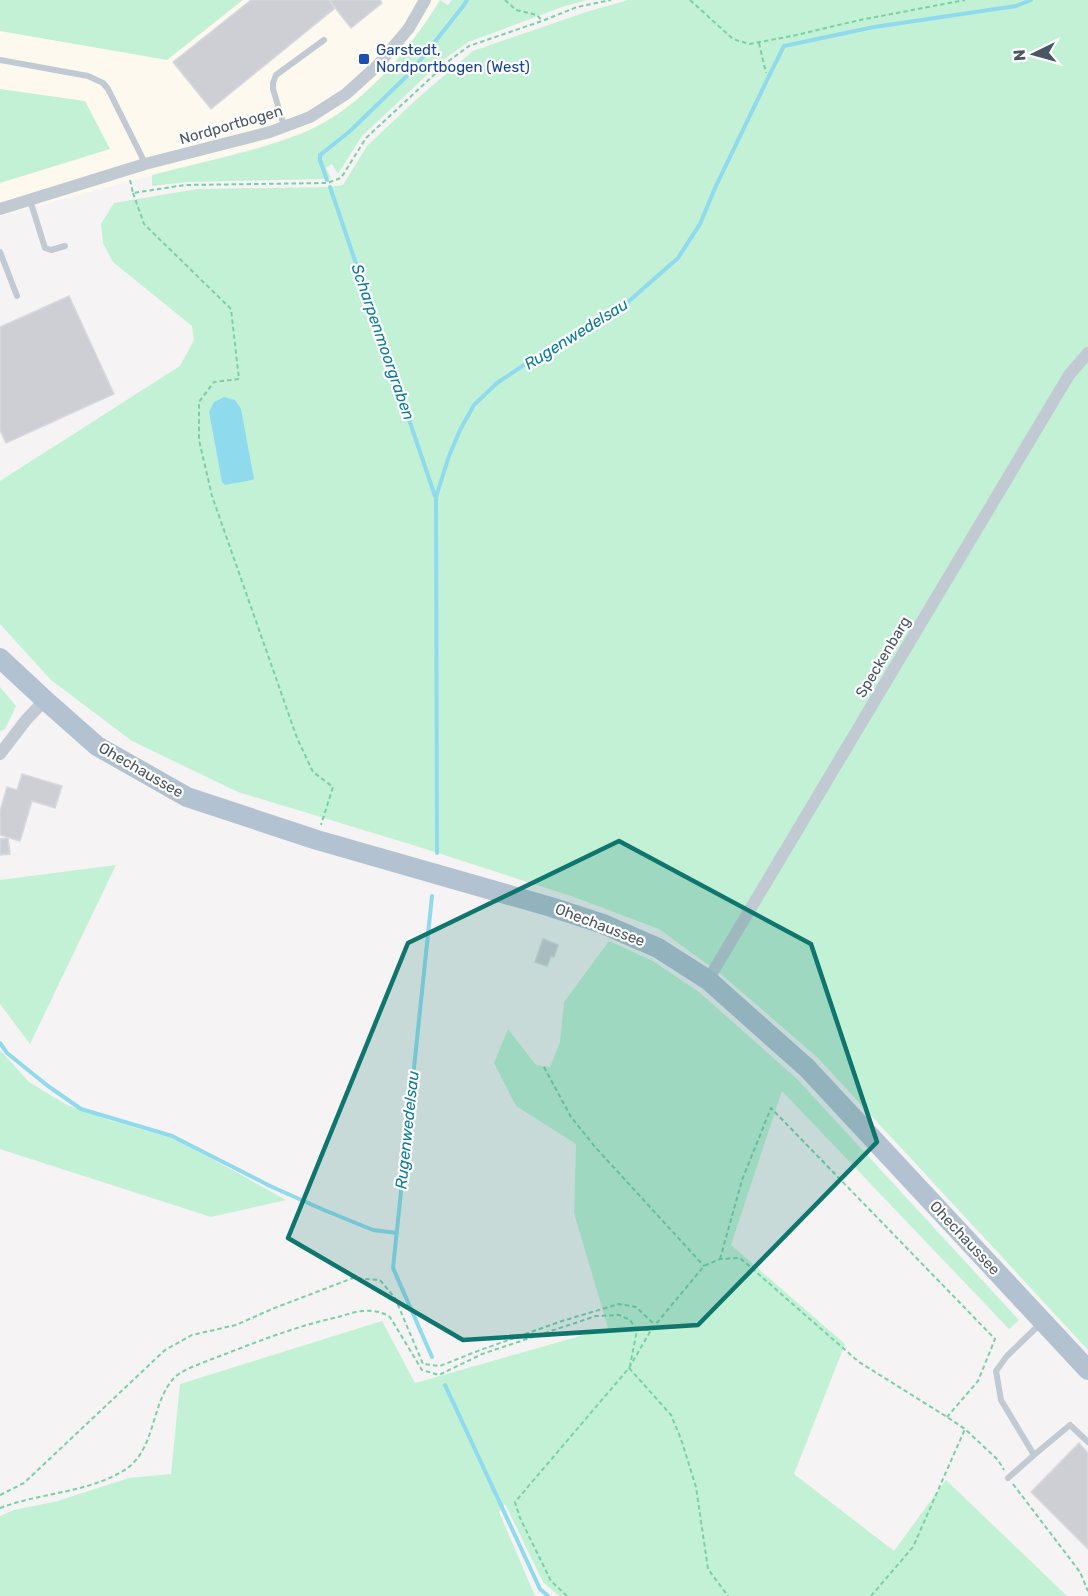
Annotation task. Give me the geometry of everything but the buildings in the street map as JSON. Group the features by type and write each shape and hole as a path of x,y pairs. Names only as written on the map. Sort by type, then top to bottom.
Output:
{"main road":[{"name":"Ohechaussee","path":"0,658 97,746 188,797 317,840 603,924 658,948 708,980 807,1068 1088,1370"}],"street":[{"name":"Nordportbogen","path":"0,209 146,164 270,132 310,117 346,94 378,65 409,28 425,0"},
{"name":"Speckenbarg","path":"708,980 1069,375 1088,353"},
{"path":"0,754 45,700"}],"lane":[{"path":"284,127 273,89 276,75 324,40"},
{"path":"0,60 88,76 103,83 146,164"},
{"path":"29,200 45,248 51,250 64,246"},
{"path":"0,252 17,296"},
{"path":"1034,1455 1001,1400 996,1371 1007,1356 1042,1322"},
{"path":"1008,1478 1070,1425 1088,1442"}],"path":[{"path":"505,0 516,10 537,15 542,21"},
{"path":"133,193 185,185 327,183 341,178 366,138 450,60 470,46 577,7 611,0"},
{"path":"690,0 733,39 749,44 965,0"},
{"path":"759,43 766,73"},
{"path":"127,170 144,224 231,309 239,378 214,382 199,402 199,440 212,496 297,738 313,772 333,787 317,840"},
{"path":"544,1067 571,1117 704,1266"},
{"path":"720,1259 742,1180 771,1108 995,1339 978,1381 947,1416"},
{"path":"567,1596 551,1581 520,1518 516,1502 629,1368 651,1330 704,1266 720,1259 740,1258 859,1362 947,1416 965,1429 998,1460 1008,1478 1080,1572 1088,1591"},
{"path":"0,1495 24,1483 165,1350 192,1335 236,1325 353,1278 380,1280 395,1298 423,1364 440,1366 562,1321 619,1304 636,1307 655,1325"},
{"path":"0,1508 73,1490 124,1471 142,1453 165,1390 176,1376 261,1341 321,1321 365,1311 382,1312 390,1317 397,1326 422,1370 439,1375 482,1354 596,1316 619,1315 630,1320 637,1329 651,1330"},
{"path":"629,1368 637,1329"},
{"path":"629,1368 671,1415 696,1487 708,1569 728,1596"},
{"path":"871,1596 913,1546 965,1429"}],"highlighted area":[{"path":"619,841 811,944 877,1142 698,1325 463,1340 288,1238 408,943"}],"shaded area":[{"path":"0,0 440,0 416,37 393,65 362,95 332,118 304,132 259,147 0,216"}],"green space":[{"path":"0,0 243,0 167,60 0,31"},
{"path":"440,0 448,5 452,0 587,0 468,42 442,61 362,136 338,174 332,164 326,168 331,178 329,179 187,182 152,186 152,175 266,146 324,123 363,94 398,59"},
{"path":"628,0 1088,0 1088,1350 818,1058 722,975 659,929 574,897 238,792 132,741 51,680 0,624 0,481 180,366 194,340 192,326 113,262 103,243 101,224 114,203 197,189 343,185 367,146 473,51"},
{"path":"0,89 85,101 110,149 0,183"},
{"path":"0,687 16,706 5,729 0,731"},
{"path":"116,865 30,1044 0,1004 0,880"},
{"path":"609,941 653,961 699,992 797,1079 1019,1320 1009,1329 782,1091 731,1245 845,1344 794,1474 894,1551 946,1480 1067,1596 559,1596 543,1582 505,1504 499,1512 535,1596 0,1596 0,1516 14,1510 58,1501 129,1478 171,1474 180,1384 382,1321 415,1383 608,1328 574,1213 576,1144 516,1106 494,1063 508,1029 536,1065 550,1067 560,1042 564,1002"},
{"path":"0,1050 29,1082 67,1105 178,1140 286,1200 211,1217 0,1149"}],"water":[{"path":"224,397 235,400 241,409 254,479 225,485 222,482 209,412 214,402"}],"waterway":[{"name":"Scharpenmoorgraben","path":"327,180 320,155 349,132 411,72 467,0"},
{"name":"Rugenwedelsau","path":"437,853 436,497 449,456 474,405 497,383 565,338 628,302 678,258 700,224 784,46 874,27 1016,6 1031,0"},
{"name":"Scharpenmoorgraben","path":"330,187 435,496"},
{"name":"Rugenwedelsau","path":"432,896 393,1268 432,1357"},
{"path":"0,1043 7,1053 81,1109 172,1136 270,1186 324,1210 373,1230 397,1233"},
{"name":"Rugenwedelsau","path":"445,1385 540,1589 548,1596"}],"place":[{"name":"Garstedt, Nordportbogen (West)","path":"364,59"}]}
